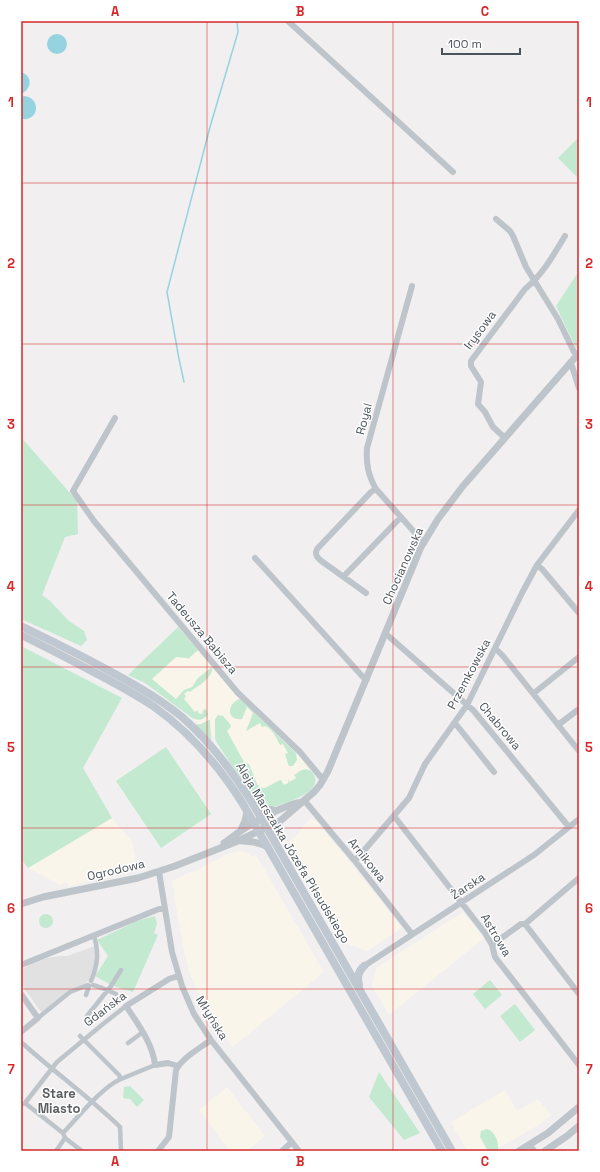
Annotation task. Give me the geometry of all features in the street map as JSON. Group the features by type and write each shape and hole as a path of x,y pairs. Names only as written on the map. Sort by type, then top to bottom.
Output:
{"main road":[{"name":"Aleja Marszałka Józefa Piłsudskiego","path":"21,626 151,694 187,722 216,751 237,778 253,804 268,847 442,1151"},
{"name":"Aleja Marszałka Józefa Piłsudskiego","path":"21,635 128,690 164,714 214,762 233,787 248,812 258,821"},
{"name":"Aleja Marszałka Józefa Piłsudskiego","path":"263,830 275,843 452,1151"},
{"path":"340,955 352,966 364,966"},
{"path":"361,994 358,977 359,971 364,966"}],"street":[{"path":"288,21 452,172"},
{"path":"496,219 513,236 526,267 558,318 574,352 578,354"},
{"path":"535,281 542,273 565,236"},
{"name":"Irysowa","path":"505,438 493,427 485,412 478,404 481,382 472,366 471,361 525,290 535,281"},
{"name":"Royal","path":"412,286 367,448 366,463 370,479 376,489 424,542"},
{"name":"Chocianowska","path":"324,779 424,542 449,504 578,354"},
{"path":"570,364 579,388"},
{"name":"Tadeusza Babisza","path":"115,418 73,491 94,521 238,693 300,752 324,779"},
{"path":"366,592 317,556 316,549 376,489"},
{"name":"Przemkowska","path":"355,861 409,798 425,764 467,705 522,593 537,566 579,510"},
{"path":"344,576 401,517"},
{"path":"255,558 363,677 367,679"},
{"path":"537,566 542,569 579,613"},
{"name":"Chabrowa","path":"386,634 473,710 569,827"},
{"path":"496,648 579,751"},
{"path":"534,694 579,657"},
{"path":"558,725 579,709"},
{"path":"455,723 494,772"},
{"path":"263,830 280,821 314,792 324,779"},
{"path":"258,821 276,811 303,801"},
{"name":"Arnikowa","path":"303,801 355,861 412,934"},
{"path":"253,804 276,811"},
{"path":"241,830 248,812"},
{"name":"Astrowa","path":"394,816 462,902 485,933 492,945 495,957 579,1065"},
{"name":"Żarska","path":"364,966 534,854 579,819"},
{"name":"Ogrodowa","path":"214,850 241,830 258,821"},
{"path":"275,843 276,832 280,821"},
{"name":"Ogrodowa","path":"21,904 43,897 121,882 159,872 198,858 263,830"},
{"path":"238,841 251,841 268,847"},
{"name":"Młyńska","path":"159,872 172,952 178,976 192,1010 211,1040 299,1151"},
{"path":"492,945 521,924 525,924 579,878"},
{"path":"21,965 160,909 165,909"},
{"path":"525,924 579,994"},
{"path":"86,994 98,959 94,936"},
{"path":"87,1016 108,990 121,970"},
{"name":"Gdańska","path":"23,1104 57,1062 82,1038 126,1006 169,979 178,976"},
{"path":"21,1032 70,992 90,984 116,994"},
{"path":"21,994 38,1018"},
{"path":"126,1006 150,1048 155,1065"},
{"path":"128,1043 142,1032"},
{"path":"82,1038 121,1078"},
{"path":"158,1151 169,1137 175,1074 178,1066 211,1040"},
{"path":"21,1042 120,1127 121,1151"},
{"path":"63,1133 92,1102 110,1085 121,1078 155,1065 168,1063 178,1066"},
{"path":"23,1104 63,1133 64,1138 82,1151"},
{"path":"519,1151 532,1148 579,1107"},
{"path":"545,1151 579,1126"},
{"path":"56,1151 64,1138"},
{"path":"282,1151 292,1142"}],"shaded area":[{"path":"178,627 241,700 296,753 309,769 311,775 258,800 222,744 204,728 145,683 128,675"},
{"path":"112,818 132,841 137,869 114,876 69,886 66,882 60,885 28,868"},
{"path":"310,818 316,821 402,928 367,951 348,944 289,841 296,836"},
{"path":"241,851 249,853 251,857 256,855 324,972 233,1047 214,1024 191,977 185,956 172,881 228,854"},
{"path":"463,912 484,938 389,1015 372,986 376,968"},
{"path":"95,946 96,953 90,980 87,981 86,984 70,991 42,1013 21,984 21,970 35,962 47,958 67,956"},
{"path":"227,1087 265,1136 247,1151 230,1151 199,1110"},
{"path":"505,1090 517,1111 538,1099 551,1115 537,1126 493,1151 467,1151 451,1122"}],"green space":[{"path":"579,137 579,179 558,158"},
{"path":"579,271 579,345 576,348 556,306"},
{"path":"21,437 77,501 78,534 65,537 42,595 50,601 69,621 84,631 87,640 81,646 21,619"},
{"path":"178,627 198,650 188,659 176,657 152,679 176,699 184,690 192,687 198,678 212,667 211,674 205,681 190,692 188,691 184,694 186,696 184,699 195,712 198,710 198,713 202,714 203,710 205,709 207,711 208,715 200,720 192,718 145,683 128,675"},
{"path":"21,646 122,698 83,768 112,818 28,868 21,859"},
{"path":"239,699 296,753 297,760 293,766 288,765 285,754 288,753 283,744 280,745 268,727 262,727 260,723 246,731 253,713 247,707 242,719 233,718 230,708"},
{"path":"218,715 223,716 230,724 231,727 227,731 244,762 249,764 259,787 265,788 280,780 284,785 288,783 288,779 289,782 296,778 294,775 301,770 306,769 314,774 315,777 315,784 310,791 289,802 274,807 266,806 256,801 217,743 215,738 215,719"},
{"path":"209,720 211,741 194,725 201,724"},
{"path":"166,747 211,814 161,848 116,781"},
{"path":"43,914 49,914 53,918 53,924 49,928 43,928 39,924 39,918"},
{"path":"155,916 157,924 154,933 158,935 133,992 113,986 95,976 108,956 97,940 137,921"},
{"path":"490,980 502,995 485,1009 473,994"},
{"path":"515,1004 535,1030 520,1042 500,1016"},
{"path":"379,1072 420,1133 404,1140 369,1097"},
{"path":"130,1086 144,1100 137,1107 130,1099 123,1098 124,1087"},
{"path":"487,1129 490,1130 496,1137 498,1150 496,1151 488,1151 480,1137 481,1131"}],"water":[{"path":"57,34 64,37 67,44 64,51 57,54 50,51 47,44 50,37"},
{"path":"21,72 28,76 30,83 25,92 21,94"},
{"path":"24,96 34,101 36,109 35,114 32,117 21,119 21,97"}],"waterway":[{"path":"184,382 167,292 210,127 238,32 237,21"}],"district":[{"name":"Stare Miasto","path":"59,1100"}]}
